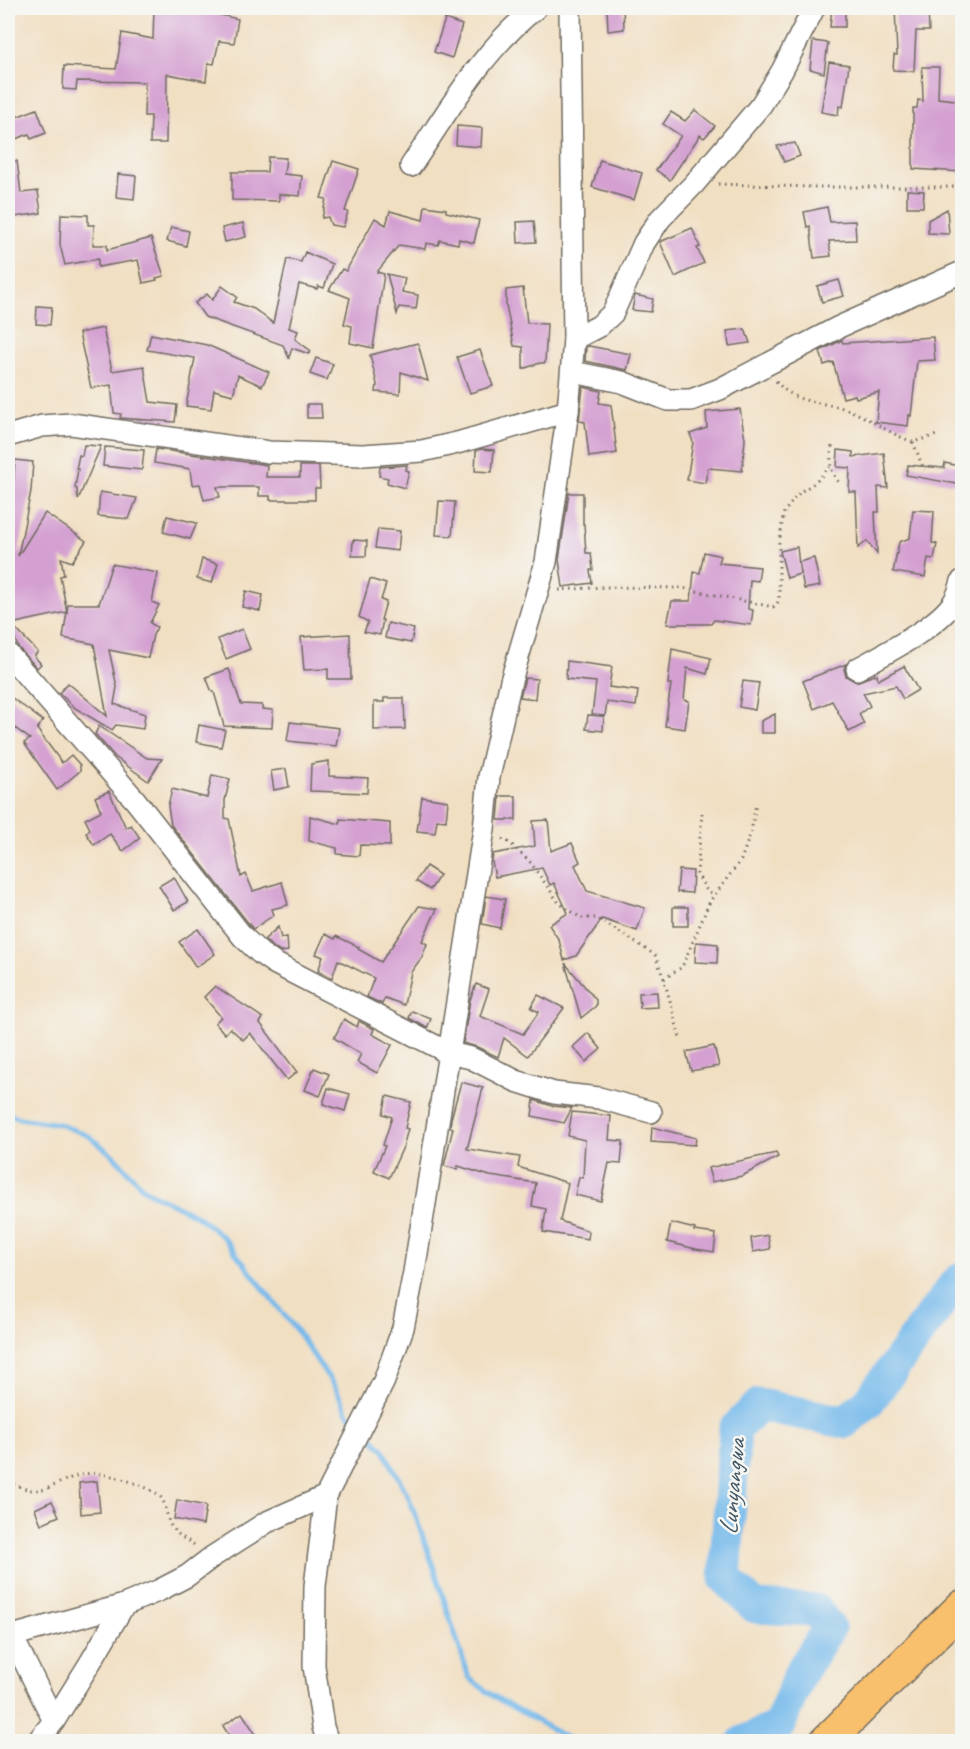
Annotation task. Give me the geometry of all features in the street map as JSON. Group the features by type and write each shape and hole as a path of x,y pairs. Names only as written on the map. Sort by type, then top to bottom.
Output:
{"highway":[{"path":"825,1742 963,1607"}],"street":[{"path":"411,166 483,60 513,25 536,8"},
{"path":"328,1742 323,1727 314,1666 315,1586 326,1496 384,1381 403,1328 414,1272 484,829 489,777 511,681 546,562 568,411 574,339 570,8"},
{"path":"574,339 599,326 613,313 644,243 660,219 694,184 761,105 782,71 814,8"},
{"path":"573,372 622,382 668,400 691,400 720,389 839,327 963,272"},
{"path":"9,433 42,426 71,424 269,452 363,454 434,448 568,411"},
{"path":"857,669 891,650 940,617 954,602 963,581"},
{"path":"8,654 136,801 243,937 274,963 449,1053 471,1058 516,1081 554,1093 599,1098 651,1112"},
{"path":"54,1721 10,1636 124,1605 187,1576 267,1522 326,1496"},
{"path":"37,1742 54,1721 124,1605"}],"path":[{"path":"694,184 963,187"},
{"path":"763,366 784,391 794,397 848,410 913,442 924,470"},
{"path":"913,442 937,435"},
{"path":"832,446 830,467 841,484"},
{"path":"538,591 603,587 682,588 773,607 779,598 779,543 784,512 800,492 816,482 830,467"},
{"path":"664,979 682,967 713,896 741,860 751,832 756,803"},
{"path":"702,813 697,874 713,896"},
{"path":"484,829 510,843 531,862 559,903 581,918 597,918 656,955 681,1041"},
{"path":"8,1481 33,1490 44,1491 86,1473 109,1474 155,1492 163,1499 172,1528 212,1557"},
{"path":"951,1742 963,1731"}],"building":[{"path":"154,8 203,8 202,11 238,19 234,43 219,41 214,64 208,63 206,81 167,74 166,143 150,143 151,116 144,116 145,82 77,81 76,90 63,89 64,66 116,69 122,33 153,39"},
{"path":"623,8 624,29 608,31 607,9"},
{"path":"832,8 845,8 845,27 830,27"},
{"path":"895,8 928,8 929,31 916,31 914,71 893,70 894,55 897,55"},
{"path":"445,19 462,25 452,58 434,52"},
{"path":"813,41 828,43 824,73 810,69"},
{"path":"829,62 849,65 843,107 839,106 838,115 821,112"},
{"path":"922,67 939,67 938,98 963,101 963,172 913,169 913,108 917,108 918,100 923,101"},
{"path":"37,109 46,133 31,139 29,134 13,140 8,120"},
{"path":"695,110 715,126 704,138 700,135 670,180 656,170 681,136 663,124 671,112 685,121"},
{"path":"457,126 482,128 481,147 456,145"},
{"path":"795,143 800,156 784,162 777,146"},
{"path":"268,157 286,158 284,174 302,176 300,196 279,194 279,201 232,200 232,172 267,172"},
{"path":"600,160 642,173 634,200 592,187"},
{"path":"17,161 21,193 38,191 41,213 8,218 8,162"},
{"path":"333,161 359,169 345,211 348,212 343,227 331,225 328,217 322,218 326,199 321,198"},
{"path":"118,174 136,176 134,199 116,197"},
{"path":"907,190 924,191 923,207 907,207"},
{"path":"425,206 446,209 446,212 479,220 474,243 459,239 458,244 440,240 438,245 426,243 425,249 399,245 377,272 384,274 373,348 350,343 352,326 344,324 350,298 329,290 342,269 346,271 375,218 386,225 390,211 423,220"},
{"path":"827,207 830,222 855,221 856,240 829,241 831,256 814,258 810,226 807,227 804,212"},
{"path":"947,209 949,234 928,233 928,220"},
{"path":"61,214 88,215 88,225 94,225 93,245 107,245 107,250 151,238 164,276 143,283 138,260 98,267 98,259 65,265 60,245"},
{"path":"534,221 536,242 518,243 517,222"},
{"path":"243,223 246,237 225,242 222,228"},
{"path":"171,227 189,231 186,246 167,241"},
{"path":"692,228 704,263 675,277 660,242"},
{"path":"305,252 332,264 324,288 318,286 317,289 299,284 289,328 298,331 295,339 311,351 309,354 292,348 289,358 283,345 205,317 195,303 207,294 212,300 222,286 237,297 234,302 254,309 273,323 287,259 301,262"},
{"path":"387,274 405,278 402,292 418,295 416,309 399,307 397,314"},
{"path":"839,280 844,296 822,302 817,286"},
{"path":"523,288 527,323 547,324 545,363 523,369 523,347 514,346 506,305 506,290"},
{"path":"635,295 653,299 651,312 632,310"},
{"path":"37,306 52,307 50,325 36,324"},
{"path":"103,328 112,371 144,366 150,402 177,405 175,422 120,418 121,414 114,413 111,385 91,388 79,333"},
{"path":"745,329 750,343 729,346 727,331"},
{"path":"151,334 207,345 269,372 262,386 238,375 233,395 214,390 211,409 186,406 195,358 147,350"},
{"path":"933,337 935,360 917,361 908,426 876,422 879,392 856,398 855,395 843,398 833,362 824,365 820,351 842,340 843,343"},
{"path":"418,343 428,381 401,372 400,394 376,392 377,384 370,355"},
{"path":"586,347 631,354 627,370 585,361"},
{"path":"480,350 493,386 470,393 457,357"},
{"path":"316,358 333,364 327,380 310,374"},
{"path":"583,387 601,391 599,403 611,405 617,453 589,457 585,422 579,421"},
{"path":"307,404 321,404 322,418 307,418"},
{"path":"740,409 745,439 742,471 708,468 705,483 687,480 693,442 690,434 707,428 706,412"},
{"path":"84,445 101,446 78,500 75,488 78,469 76,469"},
{"path":"105,447 144,450 142,470 103,466"},
{"path":"156,449 267,465 266,477 300,477 300,466 319,466 320,488 315,488 315,500 270,500 270,496 259,496 259,487 217,487 220,497 204,500 200,484 192,485 190,469 154,463"},
{"path":"494,450 492,472 475,471 476,451"},
{"path":"838,450 853,452 853,457 884,453 888,488 878,487 879,512 875,512 877,554 867,541 858,548 856,492 849,492 850,468 837,467"},
{"path":"15,460 33,462 31,491 18,556 45,513 86,541 72,562 61,558 64,575 60,576 67,612 11,624 38,652 34,656 41,664 37,668 18,647 10,625 8,625 8,486 13,487"},
{"path":"945,463 959,466 956,484 906,475 908,465 944,468"},
{"path":"407,465 406,470 409,471 405,488 387,483 388,478 379,476 380,467"},
{"path":"100,492 137,498 129,519 98,516"},
{"path":"569,493 583,493 586,553 591,553 593,570 590,570 592,583 563,587 559,560"},
{"path":"439,501 455,502 452,536 436,535"},
{"path":"913,510 934,511 932,543 937,544 934,559 928,558 925,577 893,572 899,542 910,538"},
{"path":"167,516 197,523 190,539 163,532"},
{"path":"378,529 400,531 398,551 375,548"},
{"path":"353,540 367,541 366,556 352,556"},
{"path":"797,547 800,574 787,578 780,551"},
{"path":"704,552 721,556 719,563 760,567 758,581 750,580 748,609 753,610 751,625 714,620 711,624 667,624 672,601 691,601 694,572 700,573"},
{"path":"814,558 820,586 804,589 799,562"},
{"path":"202,559 218,564 212,583 197,579"},
{"path":"112,564 158,573 152,602 159,605 150,623 157,627 148,658 109,650 117,687 114,704 145,714 143,729 116,725 112,730 75,708 59,693 68,683 107,716 94,644 63,638 68,604 99,604"},
{"path":"370,579 386,584 381,600 386,602 380,635 364,632 368,622 359,617"},
{"path":"246,591 263,595 260,611 242,607"},
{"path":"388,623 414,629 411,643 385,638"},
{"path":"242,629 250,649 226,659 218,639"},
{"path":"350,634 351,679 328,679 328,669 304,670 301,637"},
{"path":"672,649 711,658 707,674 687,668 684,700 689,701 685,729 665,726 671,684 668,684"},
{"path":"567,661 612,667 609,687 638,691 636,706 607,702 605,716 592,715 596,682 566,679"},
{"path":"846,664 844,669 846,676 856,682 877,674 878,680 904,666 918,690 903,699 896,686 863,693 870,706 859,714 864,724 849,732 832,701 814,709 803,681"},
{"path":"229,669 241,704 262,705 262,709 273,710 272,728 224,726 214,692 206,677"},
{"path":"525,678 537,679 535,699 520,697"},
{"path":"743,681 759,683 755,710 739,707"},
{"path":"8,695 43,721 37,729 62,763 71,755 80,765 80,771 57,790 24,743 30,739 8,723"},
{"path":"384,698 404,698 405,729 374,730 374,702 384,702"},
{"path":"775,714 775,733 761,733 761,721"},
{"path":"588,715 604,716 603,731 586,729"},
{"path":"290,722 339,728 336,746 287,741"},
{"path":"199,725 225,730 221,747 196,742"},
{"path":"99,726 147,758 162,759 148,781 115,757 95,734"},
{"path":"329,761 329,776 368,778 367,793 310,791 311,764"},
{"path":"286,769 289,787 274,790 271,771"},
{"path":"212,775 230,779 225,800 225,818 229,819 241,877 246,874 253,891 282,882 288,905 272,909 274,915 253,929 171,825 168,806 172,789 207,798"},
{"path":"109,791 126,828 131,825 140,838 123,851 110,834 94,845 86,833 90,829 85,819 101,811 95,797"},
{"path":"500,796 516,796 516,820 498,820"},
{"path":"422,797 448,801 446,821 437,820 435,833 417,831"},
{"path":"310,816 340,824 340,819 390,823 390,846 360,845 359,856 337,854 337,848 309,841"},
{"path":"548,820 551,851 572,843 580,862 575,865 587,891 645,908 637,931 602,919 576,956 564,960 559,940 549,925 568,913 554,883 550,885 542,868 495,877 493,854 535,846 533,821"},
{"path":"426,866 440,875 430,890 416,881"},
{"path":"679,870 693,871 692,893 677,892"},
{"path":"174,877 188,902 174,910 159,886"},
{"path":"486,896 505,899 500,928 482,924"},
{"path":"419,906 437,909 422,941 427,944 422,957 411,972 404,1005 385,998 382,1004 367,997 374,978 338,960 332,978 318,971 323,957 316,954 325,934 335,939 336,936 359,947 358,949 381,962"},
{"path":"673,907 688,907 688,926 673,926"},
{"path":"278,927 281,938 287,937 288,951 280,952 264,940"},
{"path":"198,929 215,954 196,967 179,942"},
{"path":"696,942 718,944 717,963 695,962"},
{"path":"565,963 596,1000 596,1006 581,1018"},
{"path":"476,984 489,989 480,1016 523,1034 539,1012 531,1008 538,995 564,1008 528,1056 504,1038 498,1057 463,1043 470,1000"},
{"path":"215,986 263,1018 260,1023 297,1072 287,1080 250,1033 243,1040 230,1028 225,1034 215,1023 221,1017 204,997"},
{"path":"657,992 658,1007 640,1008 639,993"},
{"path":"412,1011 431,1019 427,1028 409,1018"},
{"path":"344,1019 357,1027 359,1021 374,1029 372,1034 392,1045 377,1073 357,1062 361,1054 334,1038"},
{"path":"588,1033 601,1049 586,1062 573,1047"},
{"path":"714,1046 719,1066 691,1071 686,1052"},
{"path":"314,1068 329,1074 320,1096 305,1090"},
{"path":"461,1082 483,1088 467,1149 520,1157 518,1167 568,1183 560,1221 589,1231 588,1239 543,1232 546,1209 532,1206 536,1183 490,1176 458,1166 457,1169 444,1166 453,1128 450,1127 451,1119"},
{"path":"328,1088 350,1094 345,1111 323,1104"},
{"path":"387,1096 411,1102 403,1147 389,1178 374,1171 385,1146 383,1145 392,1117 383,1114"},
{"path":"534,1100 552,1106 572,1108 564,1123 532,1116"},
{"path":"572,1112 611,1116 609,1140 623,1141 621,1164 609,1163 601,1201 575,1195 579,1177 583,1178 585,1140 568,1136"},
{"path":"652,1127 696,1138 695,1145 651,1142"},
{"path":"776,1153 778,1157 742,1176 712,1182 708,1168"},
{"path":"671,1223 695,1229 694,1231 716,1234 714,1252 667,1242"},
{"path":"768,1235 770,1249 753,1252 751,1238"},
{"path":"97,1481 100,1512 81,1514 79,1483"},
{"path":"177,1500 206,1506 203,1525 174,1519"},
{"path":"52,1501 59,1516 41,1524 35,1509"},
{"path":"242,1713 255,1733 242,1742 233,1742 223,1726"}],"waterway":[{"path":"8,1113 19,1118 59,1124 89,1136 115,1157 145,1190 197,1216 223,1237 296,1330 335,1387 348,1414 358,1423"},
{"name":"Lunyangwa","path":"743,1742 779,1726 800,1673 829,1628 816,1610 755,1607 725,1578 735,1429 759,1405 845,1422 869,1401 954,1285 962,1278"},
{"path":"365,1430 383,1449 409,1498 469,1678 493,1696 574,1742"}]}
